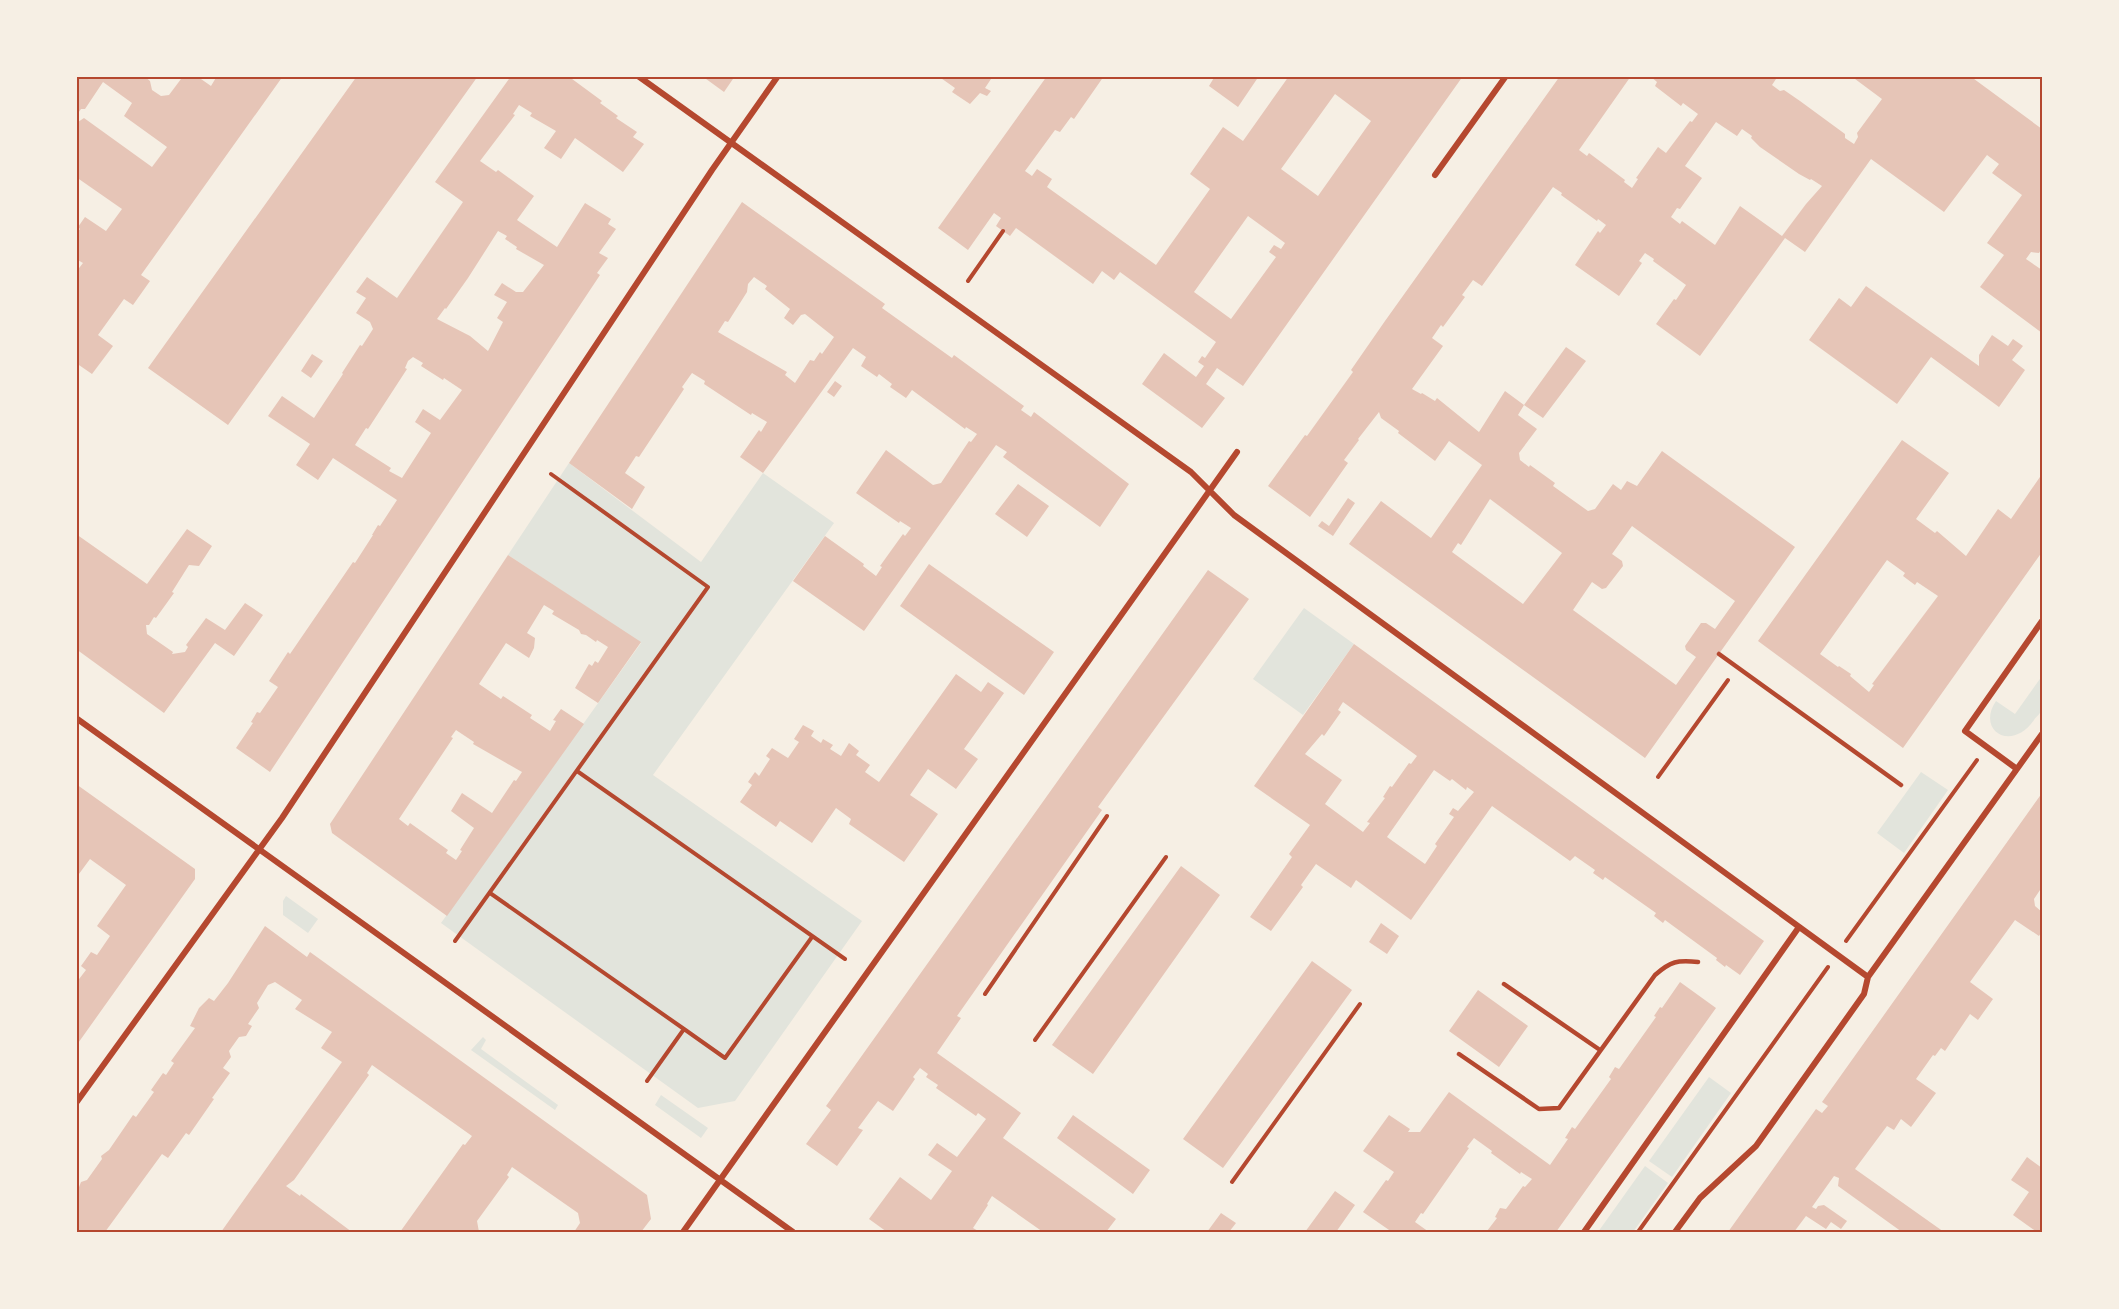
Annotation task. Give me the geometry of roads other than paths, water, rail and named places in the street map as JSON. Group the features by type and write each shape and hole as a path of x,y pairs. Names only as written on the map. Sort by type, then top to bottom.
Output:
{"street":[{"path":"638,76 1191,472 1234,515 1868,977"},
{"path":"76,1103 282,818 731,143 778,76"},
{"path":"1435,175 1506,76"},
{"path":"683,1233 1237,452"},
{"path":"2018,769 1965,731 2043,621"},
{"path":"76,718 793,1233"},
{"path":"1675,1233 1700,1198 1756,1146 1861,998 1868,977 2043,734"},
{"path":"1584,1233 1799,927"}],"lane":[{"path":"1719,654 1901,785"},
{"path":"1459,1054 1539,1109 1559,1108 1655,975 1668,964 1682,960 1698,962"},
{"path":"1504,984 1600,1050"}]}
